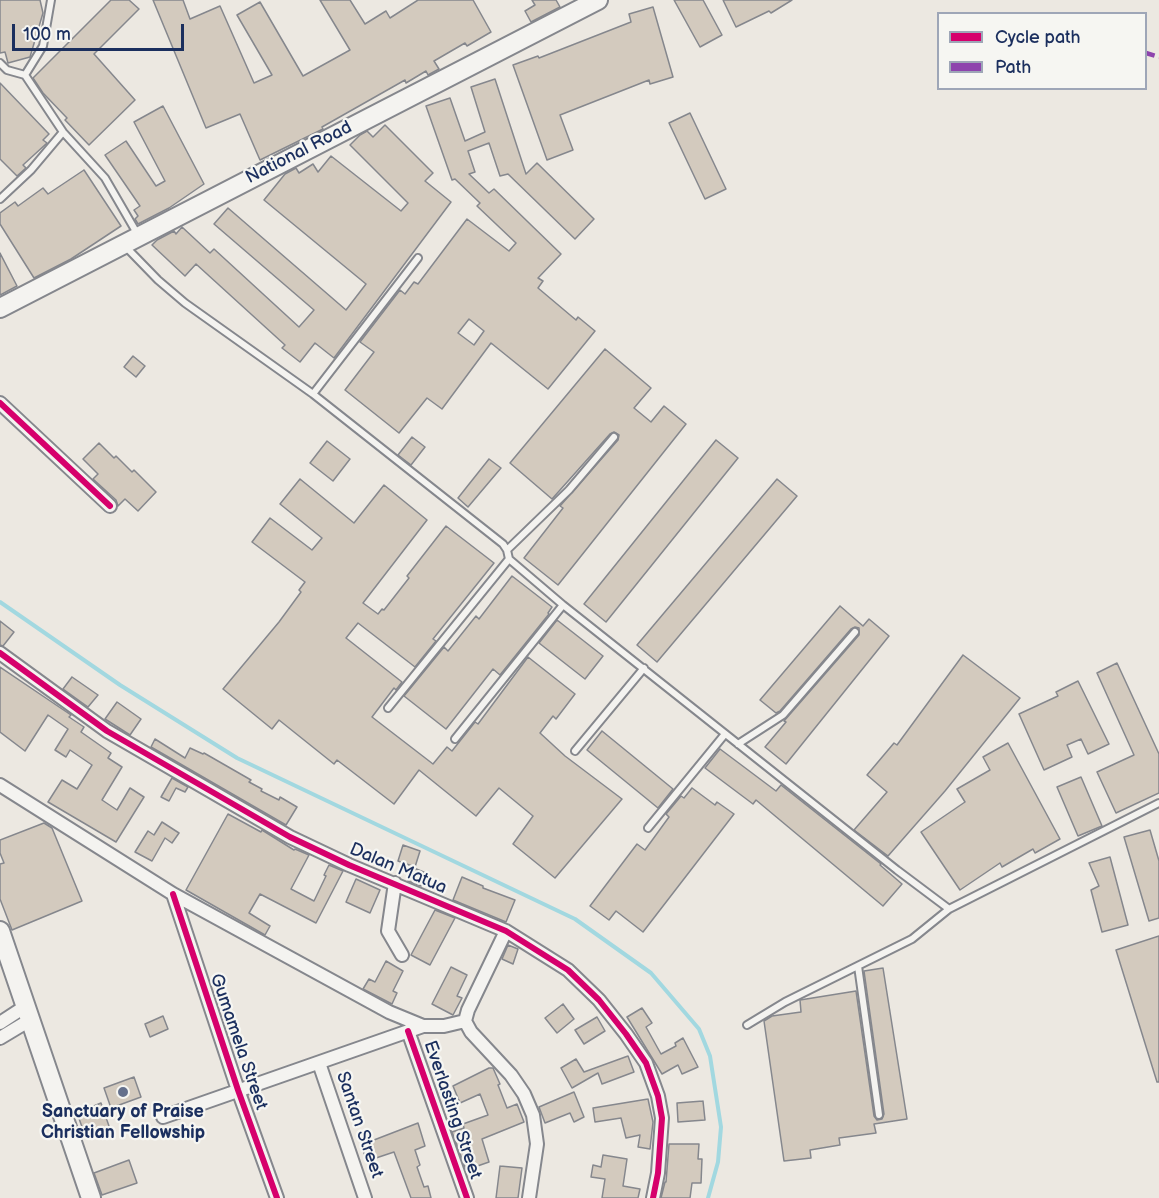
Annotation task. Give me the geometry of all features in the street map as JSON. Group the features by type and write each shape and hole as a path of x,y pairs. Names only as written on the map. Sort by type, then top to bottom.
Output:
{"main road":[{"name":"National Road","path":"0,308 575,8 598,0"},
{"path":"0,931 91,1198"}],"street":[{"path":"0,403 110,506"},
{"name":"Dalan Matua","path":"0,653 107,731 290,837 349,865 506,932 568,969 599,1000 646,1063 658,1096 662,1118 658,1173 653,1198"},
{"path":"0,785 173,894 389,1012 423,1026"},
{"path":"395,883 388,931 402,955"},
{"name":"Gumamela Street","path":"173,894 238,1090 277,1198"},
{"path":"506,932 468,1010 465,1021 471,1032 511,1075 524,1094 533,1115 537,1144 529,1198"},
{"path":"0,1023 28,1013"},
{"path":"0,1038 28,1013"},
{"path":"163,1117 423,1026 444,1026 465,1021"},
{"name":"Everlasting Street","path":"408,1031 467,1198"},
{"name":"Santan Street","path":"319,1063 365,1198"}],"lane":[{"path":"25,75 44,46 51,0"},
{"path":"0,63 7,70 25,75 63,132 105,178 130,239 158,280 185,303 313,394 503,544 509,559 562,605 897,870 950,909"},
{"path":"0,199 36,164 63,132"},
{"path":"313,394 418,258"},
{"path":"507,550 569,490 614,437"},
{"path":"388,708 509,559"},
{"path":"455,739 562,605"},
{"path":"738,744 783,715 855,632"},
{"path":"575,751 644,668"},
{"path":"648,828 725,734"},
{"path":"747,1025 786,1002 912,939 950,909 1159,803"},
{"path":"858,966 879,1115"}],"building":[{"path":"0,0 40,0 43,13 30,57 8,63 5,52 0,53"},
{"path":"111,0 129,0 139,9 94,54 135,100 89,145 65,120 67,118 43,93 33,78"},
{"path":"153,0 183,0 190,19 220,6 254,83 272,75 237,15 260,2 303,76 350,50 320,0 350,0 365,24 386,11 390,18 418,0 473,0 491,32 467,46 465,43 434,61 439,69 428,75 426,71 406,83 405,80 322,127 323,129 260,160 240,114 206,128"},
{"path":"532,0 556,0 560,7 531,22 525,11 535,5"},
{"path":"674,0 703,0 722,35 700,47"},
{"path":"723,0 792,0 771,13 769,11 736,27"},
{"path":"653,7 673,77 650,84 649,80 560,115 573,150 547,160 513,65 538,56 539,58 631,22 629,14"},
{"path":"495,79 526,174 537,163 594,219 575,239 508,174 500,176 489,143 468,151 475,172 469,174 489,193 494,189 561,254 538,278 543,281 538,288 576,320 578,317 595,331 548,389 491,343 442,409 427,398 399,433 345,390 374,352 360,342 400,290 405,294 414,282 418,284 467,219 509,251 516,243 477,206 480,203 455,179 452,180 426,106 450,98 465,141 485,132 471,87","holes":["469,319 484,331 474,345 458,333"]},
{"path":"0,83 49,134 43,140 47,143 23,165 26,168 17,176 0,159"},
{"path":"163,106 204,184 169,208 138,224 135,219 138,216 134,210 140,206 105,155 126,141 156,186 165,181 134,122"},
{"path":"690,113 726,189 705,199 669,123"},
{"path":"385,125 433,173 425,181 451,202 334,358 315,343 300,362 282,348 285,345 196,264 185,276 152,245 174,231 176,234 182,227 210,253 214,249 299,327 314,310 214,224 228,208 346,310 366,284 264,200 285,174 296,168 299,173 313,164 318,172 331,156 401,211 408,203 350,145 367,131 373,137"},
{"path":"84,170 121,226 71,259 34,278 0,224 0,213 15,202 18,206 43,188 48,194"},
{"path":"0,253 17,286 0,295"},
{"path":"605,349 651,388 634,408 651,422 664,406 686,424 558,585 524,558 563,508 560,506 618,440 619,435 614,432 610,434 552,499 510,463"},
{"path":"133,356 145,366 136,377 124,367"},
{"path":"412,437 425,447 411,465 398,455"},
{"path":"716,440 738,458 606,622 584,604"},
{"path":"327,441 350,459 333,481 310,463"},
{"path":"99,443 132,472 134,470 156,492 138,511 125,499 118,506 116,500 93,479 98,474 83,459"},
{"path":"489,459 501,468 468,507 458,498"},
{"path":"300,479 354,523 384,485 427,520 363,603 378,614 382,609 384,610 409,578 407,576 446,526 494,563 433,639 436,641 415,667 358,623 346,638 402,682 396,690 394,688 372,717 433,764 447,747 452,751 475,722 478,724 528,657 575,694 556,719 553,716 540,733 565,756 622,799 555,878 513,844 533,816 499,788 476,816 419,770 394,804 337,760 334,764 279,720 272,729 223,689 279,622 301,592 299,590 305,582 252,542 270,518 312,550 322,538 280,504"},
{"path":"777,479 797,496 657,662 637,645"},
{"path":"512,576 552,607 549,614 500,675 493,669 446,729 404,696 444,647 448,651 476,616 479,619"},
{"path":"840,606 863,626 869,619 889,636 786,764 765,747 786,722 784,721 859,635 859,628 851,629 780,711 776,713 760,700"},
{"path":"557,620 603,656 585,679 539,643"},
{"path":"0,621 14,632 3,646 0,645"},
{"path":"963,655 1020,698 945,791 888,856 854,830 887,792 867,775 894,743 897,745"},
{"path":"1117,663 1159,754 1159,793 1116,813 1097,772 1134,755 1097,673"},
{"path":"0,667 71,715 69,717 84,727 81,732 111,753 108,758 122,767 102,800 117,810 130,788 144,797 116,842 48,802 62,780 77,789 92,765 70,750 66,757 55,750 68,729 48,715 25,751 0,732"},
{"path":"72,677 98,695 88,707 63,689"},
{"path":"1078,681 1109,744 1088,754 1081,739 1067,745 1072,757 1044,770 1019,714 1058,696 1056,692"},
{"path":"117,702 141,719 130,735 105,719"},
{"path":"602,731 673,789 658,808 587,750"},
{"path":"155,739 185,758 190,748 204,753 251,780 249,782 262,789 261,791 279,800 280,797 297,807 286,825 151,747"},
{"path":"1008,743 1060,839 1035,853 1033,849 1002,867 1000,863 960,890 921,832 965,802 957,789 990,770 983,757"},
{"path":"720,749 776,791 781,785 881,864 902,884 883,906 756,800 753,804 705,768"},
{"path":"1081,777 1102,826 1078,836 1057,787"},
{"path":"172,778 188,787 185,792 176,788 169,801 161,797"},
{"path":"692,788 715,805 717,802 734,814 643,932 616,911 609,920 590,906 637,844 645,850 669,817 666,814 681,796 684,798"},
{"path":"228,814 261,832 262,830 294,850 309,855 291,889 314,901 329,865 343,871 316,923 260,894 249,913 270,926 265,935 186,890"},
{"path":"162,822 179,833 172,843 165,838 152,861 135,852 148,831 154,835"},
{"path":"44,823 52,828 82,901 12,930 0,899 0,864 4,863 0,853 0,840"},
{"path":"1150,830 1159,861 1159,918 1149,921 1124,837"},
{"path":"403,845 420,851 415,867 398,861"},
{"path":"1110,857 1128,925 1102,932 1091,890 1099,886 1089,863"},
{"path":"414,868 426,873 421,886 408,881"},
{"path":"462,877 515,900 506,922 453,900"},
{"path":"356,879 380,890 370,913 346,902"},
{"path":"435,910 455,918 430,965 411,955"},
{"path":"1159,936 1159,1082 1157,1082 1116,950"},
{"path":"508,945 518,949 513,964 502,959"},
{"path":"386,961 403,971 393,991 397,993 392,1004 363,989 369,979 375,982"},
{"path":"451,967 467,975 457,996 462,998 453,1015 432,1004"},
{"path":"883,968 907,1119 874,1124 876,1133 839,1138 840,1145 810,1150 811,1158 784,1161 764,1021 772,1016 801,1012 800,1000 856,991 874,1116 877,1120 882,1119 884,1114 864,971"},
{"path":"563,1004 574,1019 557,1033 545,1018"},
{"path":"642,1008 652,1023 646,1027 661,1054 676,1046 675,1043 683,1038 698,1067 682,1074 678,1065 662,1074 627,1017"},
{"path":"163,1016 168,1029 150,1037 145,1024"},
{"path":"597,1017 605,1031 584,1044 575,1030"},
{"path":"628,1056 634,1072 602,1084 598,1073 572,1088 561,1068 576,1059 584,1072"},
{"path":"493,1068 507,1108 517,1104 524,1122 482,1139 489,1162 466,1170 452,1132 464,1128 463,1124 488,1115 480,1094 460,1103 453,1086"},
{"name":"Sanctuary of Praise Christian Fellowship","path":"134,1077 141,1097 111,1108 104,1088"},
{"path":"574,1092 584,1117 574,1122 570,1113 545,1123 539,1107"},
{"path":"648,1099 653,1122 650,1149 638,1147 640,1135 626,1138 621,1118 595,1122 593,1108"},
{"path":"703,1101 705,1120 678,1122 677,1103"},
{"path":"101,1103 110,1129 86,1138 77,1113"},
{"path":"418,1123 425,1146 415,1150 420,1165 417,1167 424,1187 428,1186 431,1198 411,1198 394,1152 367,1161 361,1145"},
{"path":"669,1144 699,1144 698,1159 702,1159 701,1183 692,1183 690,1198 661,1198 666,1182"},
{"path":"603,1155 627,1159 623,1186 640,1189 638,1198 602,1198 605,1179 591,1177 593,1165 601,1167"},
{"path":"129,1160 137,1183 102,1195 94,1173"},
{"path":"500,1166 522,1168 518,1198 496,1198"}],"waterway":[{"path":"0,602 120,685 237,758 575,919 651,973 699,1029 710,1056 721,1127 718,1162 708,1198"}],"marked path":[{"path":"1147,53 1159,57"}],"cycle path":[{"path":"0,403 110,506"},
{"path":"0,653 107,731 290,837 349,865 506,931 568,970 599,1000 646,1063 658,1096 662,1118 658,1173 653,1198"},
{"path":"173,894 238,1090 277,1198"},
{"path":"408,1031 467,1198"}],"place":[{"name":"Sanctuary of Praise Christian Fellowship","path":"123,1092"}]}
